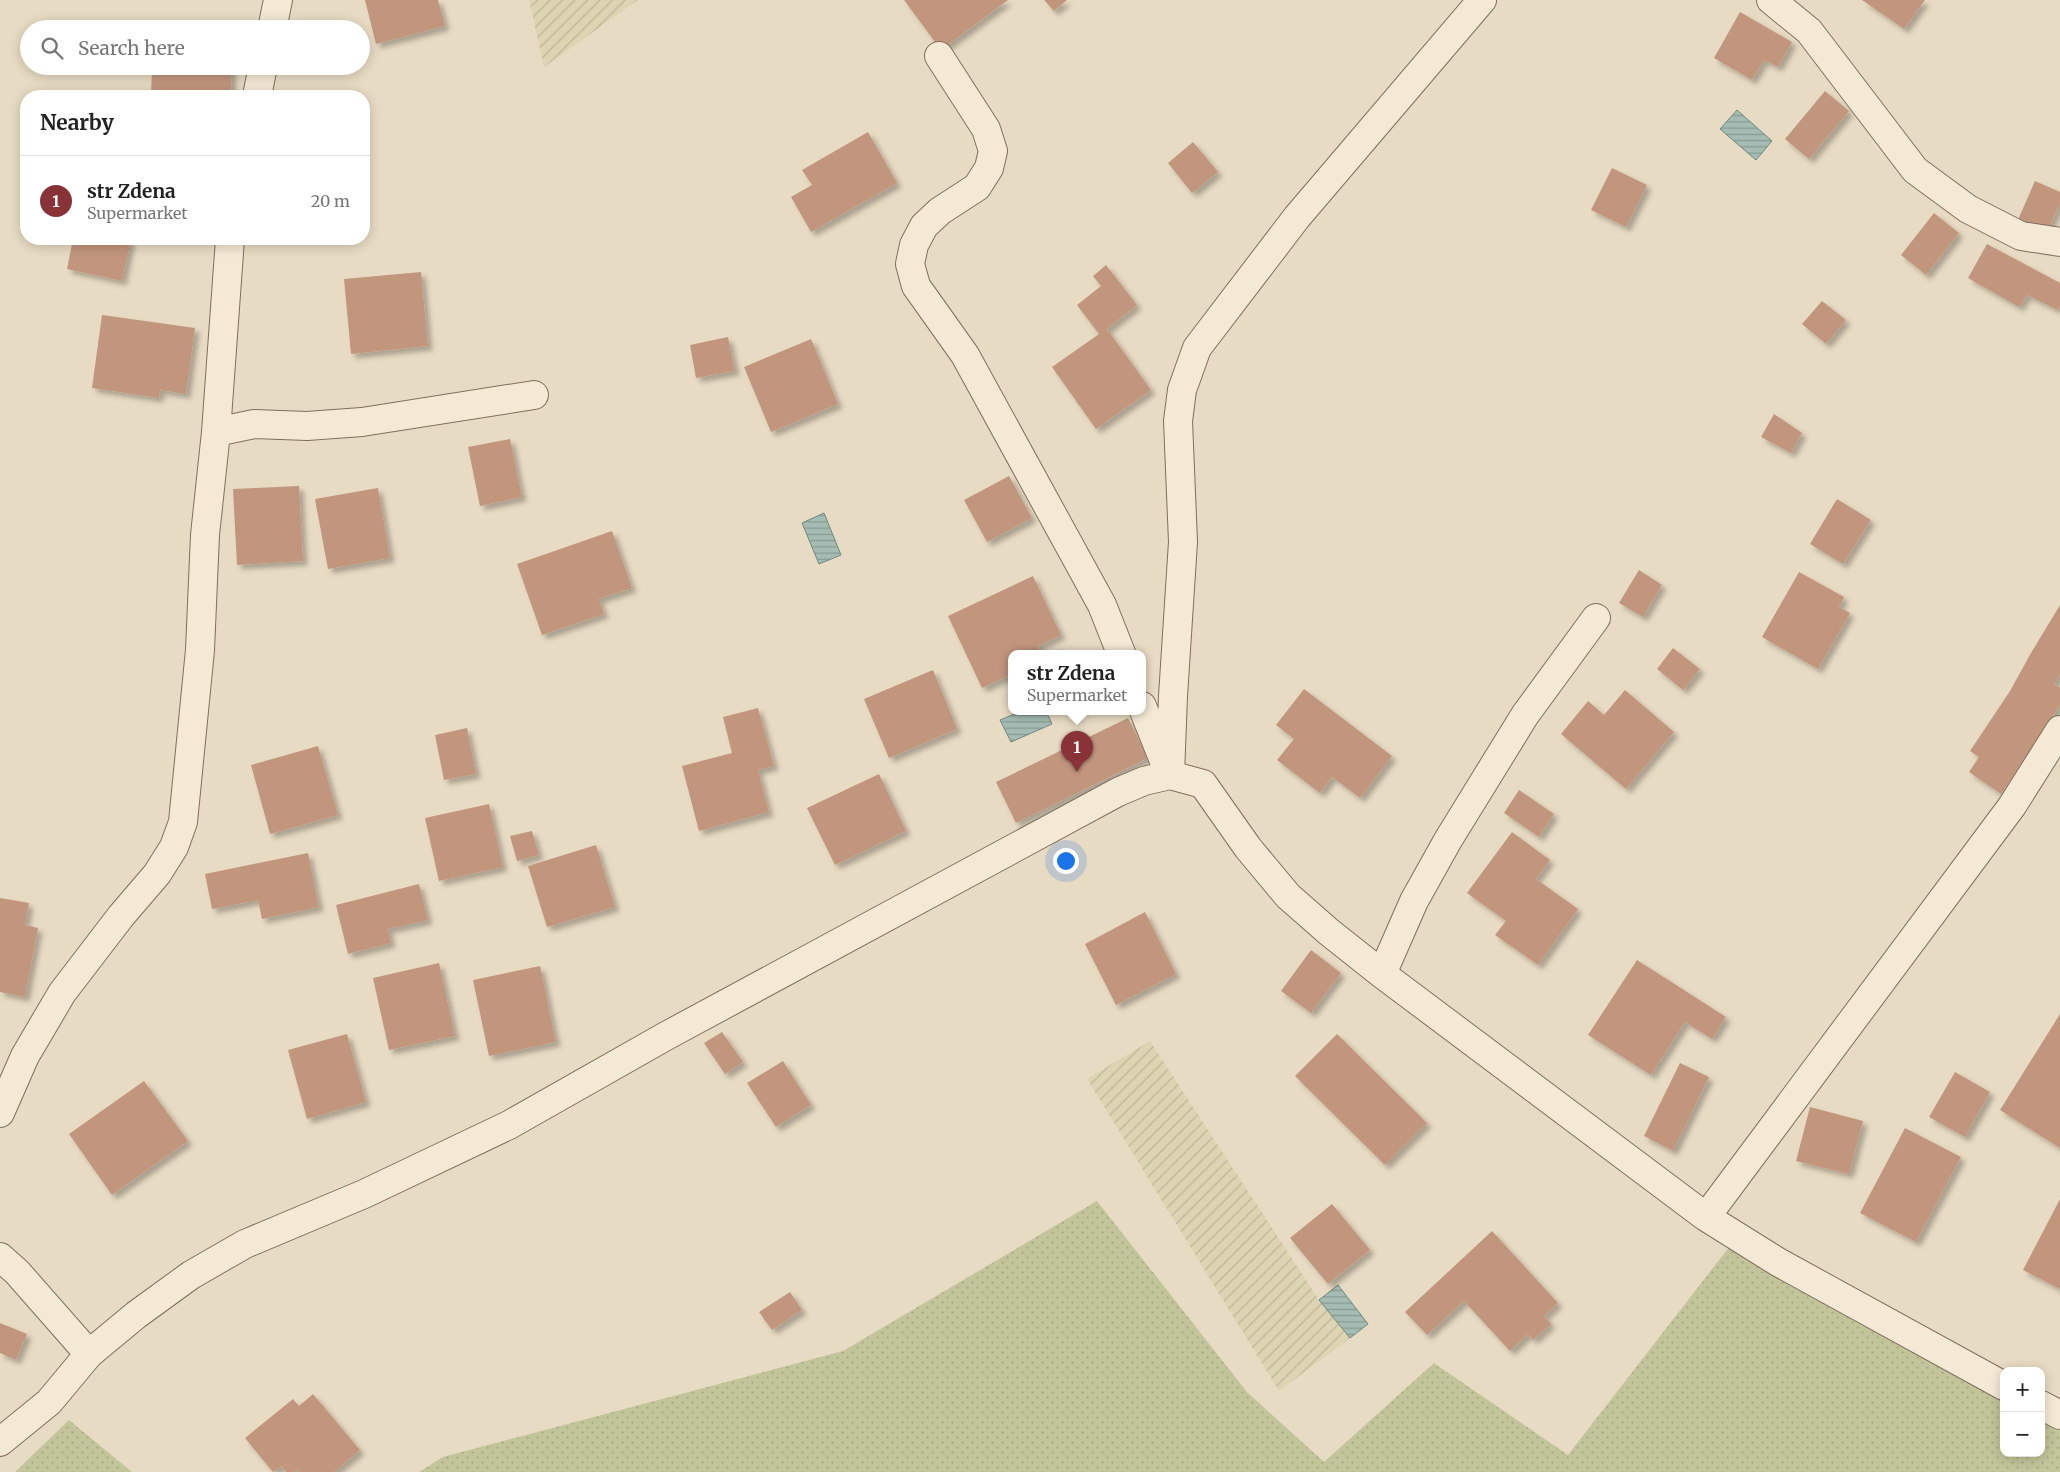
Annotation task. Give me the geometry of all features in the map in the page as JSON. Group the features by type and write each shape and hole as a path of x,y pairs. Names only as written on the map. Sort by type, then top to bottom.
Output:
{"street":[{"path":"274,20 278,0"},
{"path":"1170,775 1183,542 1178,421 1182,390 1197,348 1297,218 1482,0"},
{"path":"1771,0 1809,31 1915,170 1968,209 2021,236 2060,242"},
{"path":"939,56 986,129 993,151 988,168 977,187 940,211 924,226 914,245 910,264 916,286 965,355 1102,604 1120,650"},
{"path":"258,90 261,75"},
{"path":"0,1113 25,1056 62,993 121,916 157,874 174,847 183,822 200,650 205,535 216,432 230,245"},
{"path":"216,432 254,424 307,426 362,422 534,395"},
{"path":"1382,974 1414,901 1448,840 1525,715 1596,618"},
{"path":"1146,715 1170,775"},
{"path":"1706,1217 2012,806 2060,730"},
{"path":"0,1442 49,1402 89,1354 136,1314 191,1275 245,1244 364,1194 509,1125 674,1031 1118,792 1144,781 1170,775 1203,784 1248,848 1288,896 1329,932 1382,974 1706,1217 1778,1262 2000,1384"},
{"path":"0,1256 17,1272 89,1354"},
{"path":"2045,1407 2060,1415"}],"shaded area":[{"path":"529,0 638,0 544,67"},
{"path":"1150,1041 1319,1300 1350,1338 1279,1391 1087,1079"}],"green space":[{"path":"1097,1201 1247,1392 1324,1462 1434,1363 1568,1455 1733,1242 1757,1265 2000,1398 2000,1457 2045,1457 2045,1423 2060,1431 2060,1472 419,1472 443,1457 843,1351"},
{"path":"69,1420 132,1472 15,1472"}],"water":[{"path":"1737,110 1772,141 1756,160 1720,129"},
{"path":"824,513 841,555 819,564 802,523"},
{"path":"1012,715 1048,715 1052,724 1011,742 1000,720"},
{"path":"1338,1285 1368,1324 1350,1338 1319,1300"}],"building":[{"path":"365,0 438,0 445,26 376,44"},
{"path":"904,0 1008,0 941,50"},
{"path":"1044,0 1067,0 1054,11"},
{"path":"1862,0 1925,0 1904,29"},
{"path":"1740,12 1792,42 1778,67 1764,60 1752,80 1714,58"},
{"path":"152,75 232,75 231,90 151,90"},
{"path":"1825,91 1849,111 1809,159 1785,139"},
{"path":"868,132 897,183 811,232 791,197 812,185 802,170"},
{"path":"1193,142 1218,172 1192,193 1168,163"},
{"path":"1612,168 1647,185 1626,227 1591,210"},
{"path":"2035,181 2060,192 2060,203 2046,235 2017,222"},
{"path":"1934,213 1959,233 1926,275 1901,255"},
{"path":"1987,244 2060,283 2060,306 2058,310 2027,295 2019,307 1968,278"},
{"path":"72,245 130,245 122,281 67,269"},
{"path":"1106,265 1137,305 1107,329 1151,390 1096,429 1052,367 1099,334 1077,305 1101,286 1093,276"},
{"path":"421,272 428,346 351,354 344,279"},
{"path":"1822,301 1846,320 1826,344 1802,324"},
{"path":"102,315 195,328 186,394 160,390 159,398 92,388"},
{"path":"728,337 735,371 696,378 690,345"},
{"path":"811,339 838,404 771,432 744,367"},
{"path":"1774,414 1802,433 1791,453 1761,437"},
{"path":"510,439 522,497 480,506 468,447"},
{"path":"1009,476 1032,518 987,542 964,500"},
{"path":"299,486 303,561 237,565 233,489"},
{"path":"378,488 390,558 328,569 315,499"},
{"path":"1837,499 1871,520 1843,564 1810,544"},
{"path":"612,531 632,588 599,599 604,614 542,635 517,564"},
{"path":"1639,570 1662,585 1643,617 1619,603"},
{"path":"1799,572 1844,597 1839,607 1850,613 1818,669 1762,637"},
{"path":"1033,576 1061,635 1038,646 1040,650 1008,650 1008,676 982,688 948,616"},
{"path":"2060,605 2060,674 2054,684 2060,688 2060,705 2001,794 1969,772 1979,757 1970,751 2010,691"},
{"path":"1673,648 1700,669 1683,690 1657,669"},
{"path":"933,670 957,729 889,758 864,699"},
{"path":"1304,689 1392,756 1360,798 1332,777 1320,793 1277,760 1294,739 1276,725"},
{"path":"1625,690 1674,732 1626,789 1561,734 1588,701 1604,715"},
{"path":"758,708 774,766 758,770 769,812 699,831 682,766 732,753 723,717"},
{"path":"1128,718 1148,758 1016,823 996,782"},
{"path":"467,728 476,774 444,780 435,735"},
{"path":"318,746 338,815 270,834 251,765"},
{"path":"879,774 906,831 835,865 807,808"},
{"path":"1519,790 1554,814 1539,837 1504,813"},
{"path":"489,804 503,867 439,881 425,818"},
{"path":"532,831 539,855 517,861 510,836"},
{"path":"1512,832 1550,860 1536,879 1578,909 1538,965 1495,935 1506,921 1467,893"},
{"path":"596,845 615,907 547,927 528,866"},
{"path":"308,853 319,907 262,919 258,900 212,909 205,874"},
{"path":"419,884 428,920 388,929 391,943 348,954 336,905"},
{"path":"0,898 29,903 25,925 38,928 25,997 0,992"},
{"path":"1145,912 1176,974 1116,1005 1085,944"},
{"path":"1311,950 1341,973 1311,1013 1281,991"},
{"path":"1637,960 1726,1017 1712,1039 1685,1022 1651,1075 1588,1035"},
{"path":"439,963 455,1036 389,1050 373,978"},
{"path":"540,966 556,1042 489,1056 473,980"},
{"path":"2060,1014 2060,1148 2000,1110"},
{"path":"722,1032 743,1062 725,1074 704,1043"},
{"path":"347,1034 366,1102 307,1119 288,1050"},
{"path":"1337,1034 1427,1123 1385,1165 1295,1076"},
{"path":"783,1061 811,1105 776,1127 747,1083"},
{"path":"1680,1063 1709,1077 1673,1151 1644,1136"},
{"path":"1955,1072 1990,1092 1965,1137 1929,1117"},
{"path":"144,1081 188,1141 112,1195 69,1134"},
{"path":"1810,1107 1863,1121 1849,1174 1796,1161"},
{"path":"1905,1128 1961,1157 1916,1242 1860,1213"},
{"path":"2060,1199 2060,1289 2023,1270"},
{"path":"1332,1204 1370,1250 1328,1284 1290,1238"},
{"path":"1492,1231 1558,1303 1544,1316 1551,1324 1533,1340 1528,1334 1510,1351 1464,1301 1427,1335 1405,1312"},
{"path":"790,1292 802,1310 772,1330 759,1312"},
{"path":"0,1323 27,1334 16,1360 0,1353"},
{"path":"313,1394 360,1450 334,1472 300,1472 297,1469 294,1472 286,1472 282,1466 273,1472 245,1438 293,1399 299,1406"}],"place":[{"name":"str Zdena","path":"1077,772"}]}
